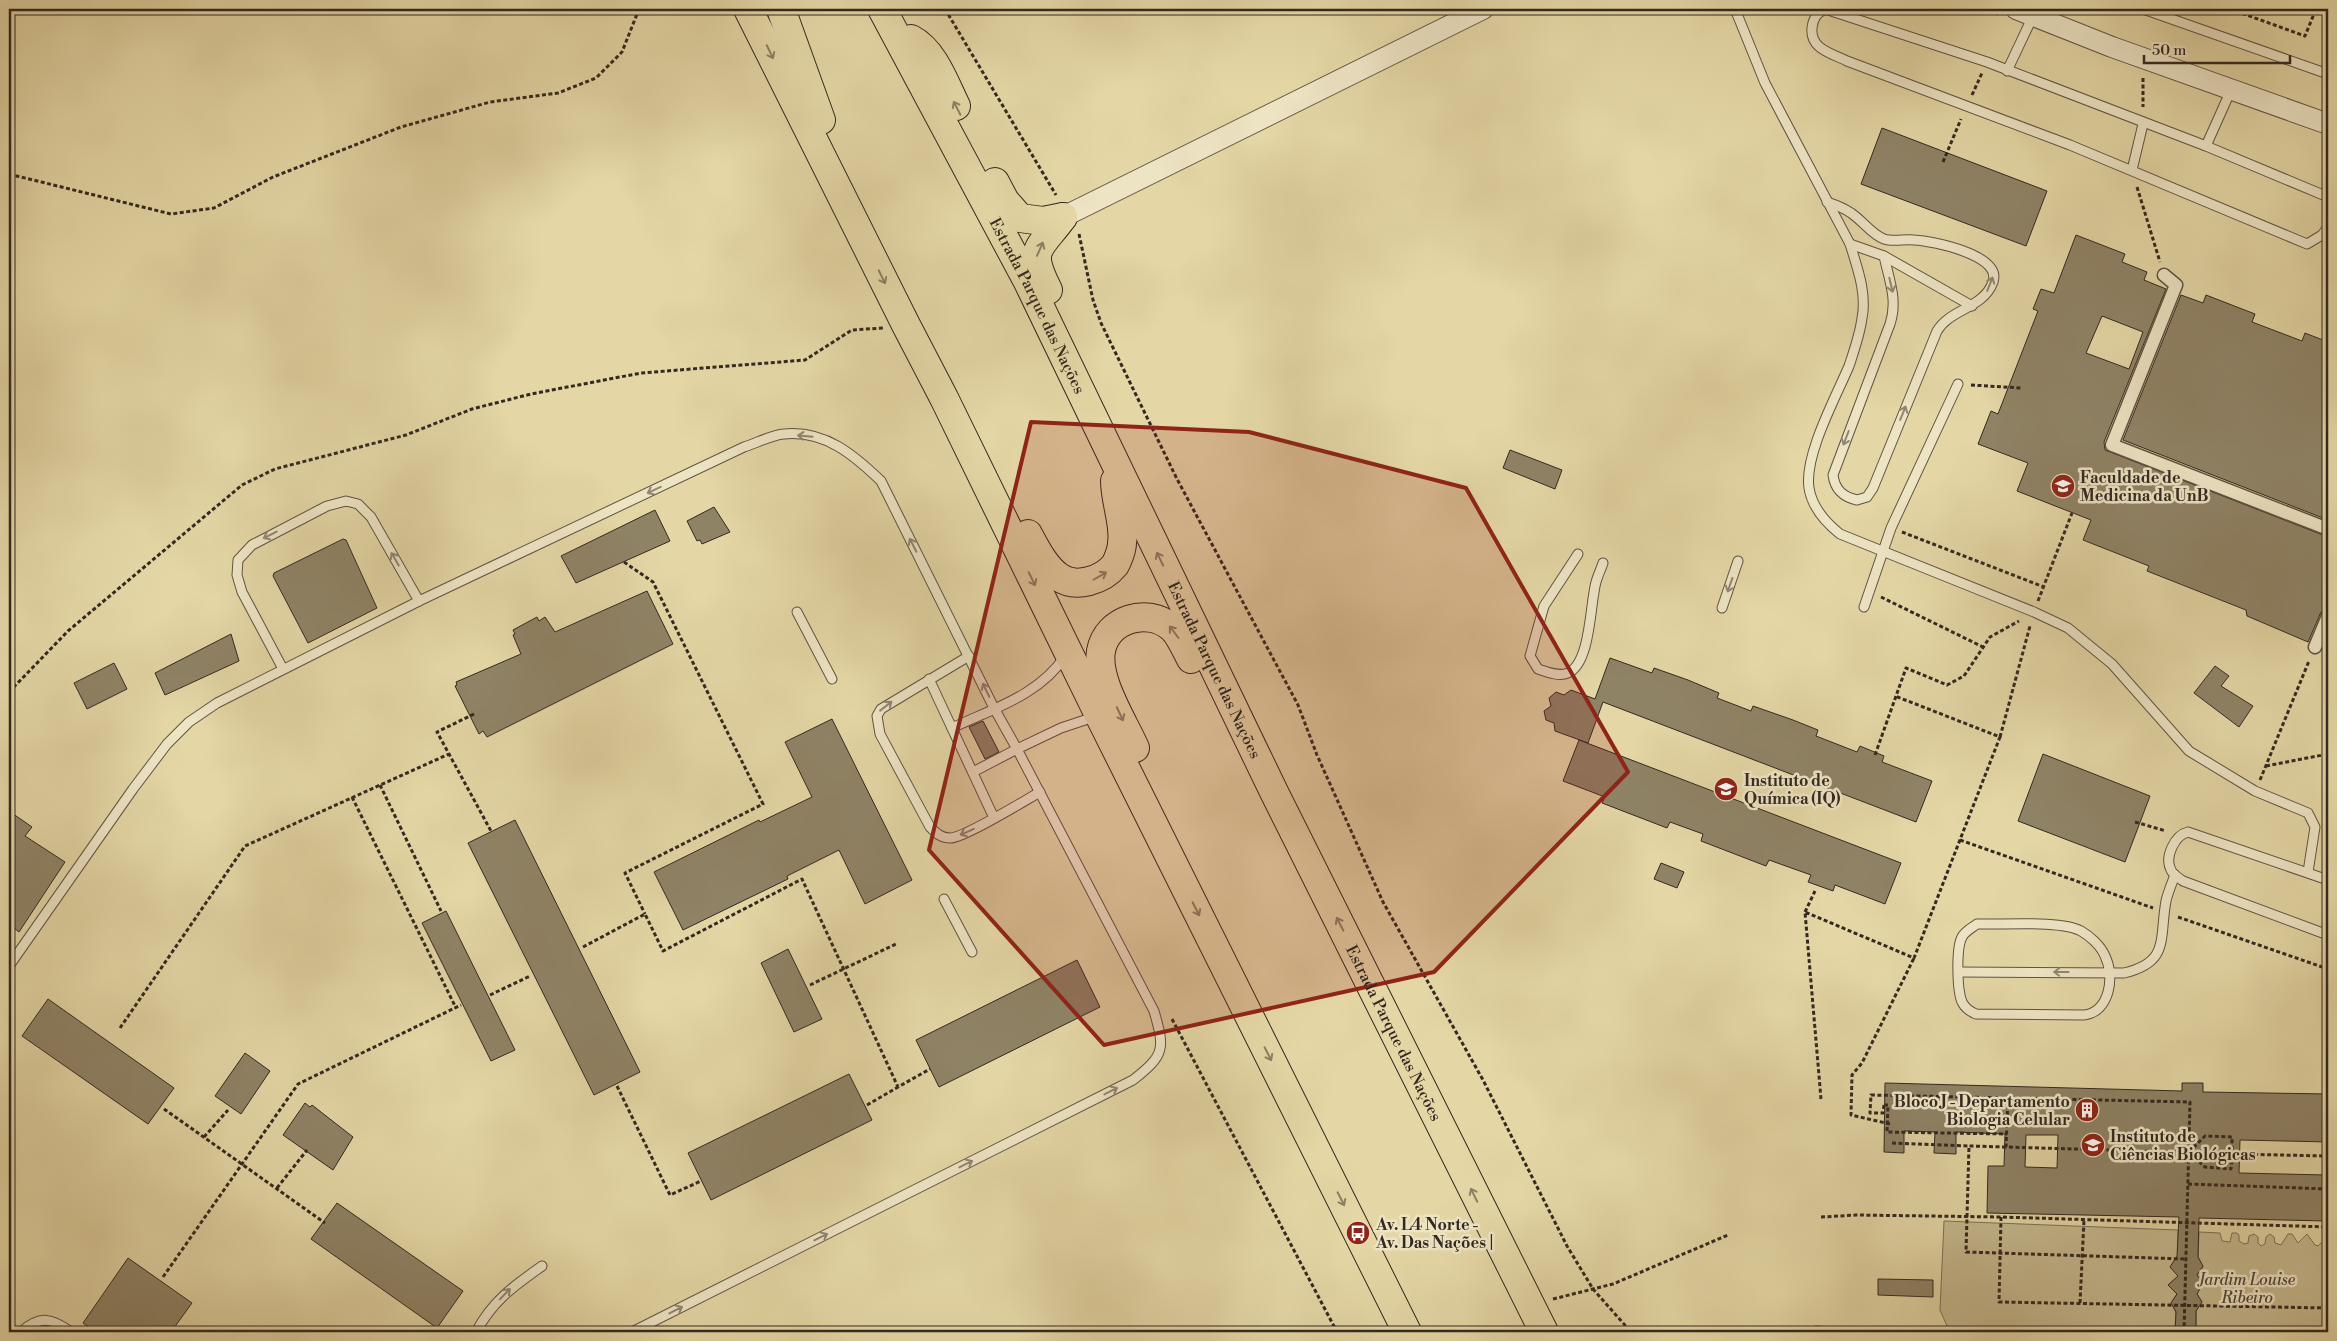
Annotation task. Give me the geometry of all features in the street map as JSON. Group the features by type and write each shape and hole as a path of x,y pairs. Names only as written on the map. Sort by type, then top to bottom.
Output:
{"highway":[{"path":"748,9 906,326 944,398 1099,715 1407,1332"},
{"path":"782,9 860,234"},
{"path":"888,19 916,41 937,67 1011,209 1020,218 1032,220 1068,217"},
{"name":"Estrada Parque das Nações","path":"888,19 1020,265 1274,792 1544,1332"},
{"path":"944,398 962,411 974,429 1034,546 1048,567 1061,579 1080,583 1098,579 1116,564 1123,542 1116,499 1115,478 1118,470 1119,438 1109,411 1036,261 1039,248 1068,217"},
{"path":"1174,865 1160,804 1102,675 1101,650 1111,630 1129,618 1155,617 1172,628 1228,731 1274,792"},
{"path":"1494,1235 1526,1271 1546,1301 1563,1332"}],"street":[{"path":"1068,217 1483,9"},
{"path":"2024,12 2112,47 2328,124"},
{"path":"2164,275 2176,285 2112,445 2328,529"},
{"path":"2314,647 2328,616"}],"lane":[{"path":"1734,9 1765,83 1850,244 1859,272 1863,317 1850,364 1817,443 1810,469 1809,488 1824,521 1840,534 2034,612 2068,628 2112,664 2189,751 2255,791 2308,812 2316,828 2308,872"},
{"path":"2328,197 2206,146 2144,124 1987,62 1825,9 1818,13 1813,22 1812,39 1816,46 1847,61 2132,170 2307,244 2322,235 2328,227"},
{"path":"2143,9 2328,74"},
{"path":"2006,71 2024,12"},
{"path":"2206,146 2231,90"},
{"path":"2132,170 2144,124"},
{"path":"1827,202 1852,213 1882,238 1915,240 1942,245 1978,257 1987,262 1993,272 1992,284 1981,301 1949,316 1937,331 1873,488 1867,497 1857,500 1841,494 1834,482 1834,475 1893,314 1893,289 1884,256"},
{"path":"1850,244 1884,256 1972,306"},
{"path":"1864,607 1891,528 1958,384"},
{"path":"9,966 133,789 167,744 189,722 216,703 419,601 744,447 784,434 820,437 852,454 881,481 994,708 1017,748 1154,1011 1162,1040 1153,1064 1133,1080 632,1332"},
{"path":"283,669 242,592 237,575 238,560 252,545 327,506 346,501 358,504 371,517 419,601"},
{"path":"1578,554 1544,606 1530,656 1538,669 1562,675 1570,672 1577,666 1588,633 1596,582 1603,563"},
{"path":"1722,608 1738,562"},
{"path":"797,612 832,679"},
{"path":"952,728 1014,700 1040,684 1056,670 1068,652"},
{"path":"969,656 882,709 877,716 880,734 930,827 940,836 951,839 994,818 1040,792"},
{"path":"929,679 994,818"},
{"path":"973,772 1017,748 1061,728 1099,715"},
{"path":"2328,880 2188,832 2179,836 2171,851 2169,864 2175,875 2183,881 2328,935"},
{"path":"1959,972 2110,972 2124,974 2147,966 2157,956 2166,912 2166,901 2175,875"},
{"path":"944,899 972,952"},
{"path":"1977,924 2060,926 2080,931 2098,945 2105,956 2110,972 2107,998 2095,1013 2084,1015 1976,1014 1963,1003 1959,972 1960,941 1964,934 1977,924"},
{"path":"476,1332 483,1319 507,1291 542,1266"},
{"path":"21,1332 30,1324 45,1319 60,1324 72,1332"},
{"path":"1816,1331 1835,1332"}],"path":[{"path":"9,178 17,176 171,214 214,208 273,177 401,127 490,102 558,93 596,78 622,52 639,9"},
{"path":"946,9 1068,217 1101,323 1140,405 1298,705 1317,755 1383,902 1483,1080 1567,1246 1593,1289 1631,1332"},
{"path":"2230,9 2305,36 2316,9"},
{"path":"2143,74 2144,124"},
{"path":"2132,170 2164,275"},
{"path":"9,692 68,632 242,485 275,469 406,435 472,409 532,394 640,373 805,360 852,330 906,326"},
{"path":"1958,384 2022,388"},
{"path":"1889,1123 1851,1115 1852,1075 1862,1063 1914,958 2000,737 2034,612 2072,513"},
{"path":"1891,528 1946,547 2044,587"},
{"path":"624,562 653,582 763,804 625,873 663,951 802,879 898,1087"},
{"path":"1869,591 1983,647"},
{"path":"1875,755 1906,668 1947,685 1964,676 1979,657 1990,637 2034,612"},
{"path":"2255,791 2314,647"},
{"path":"1895,696 2000,737"},
{"path":"474,714 437,732 491,831"},
{"path":"120,1028 244,846 448,754"},
{"path":"2266,766 2328,754"},
{"path":"380,785 441,911"},
{"path":"352,798 456,1008"},
{"path":"1960,840 2328,969"},
{"path":"1814,891 1806,912 1821,1099"},
{"path":"1806,912 1914,958"},
{"path":"583,947 645,914"},
{"path":"810,984 844,970 898,943"},
{"path":"490,995 530,976"},
{"path":"163,1277 298,1084 461,1005"},
{"path":"1171,1016 1337,1332"},
{"path":"867,1105 930,1069"},
{"path":"616,1086 670,1195 701,1181"},
{"path":"2007,1134 1887,1132 1889,1123 1888,1105 1883,1105 1883,1113 1870,1113 1871,1095 2190,1102 2184,1332"},
{"path":"2006,1147 2008,1098"},
{"path":"164,1109 326,1223"},
{"path":"204,1137 228,1110"},
{"path":"2205,1136 2232,1137 2231,1169 2205,1167 2188,1153 2205,1136"},
{"path":"1892,1143 2210,1153"},
{"path":"1969,1146 1966,1252 2185,1259"},
{"path":"277,1188 307,1150"},
{"path":"2232,1154 2328,1156"},
{"path":"2188,1184 2328,1189"},
{"path":"1821,1217 1856,1215 2001,1217 2328,1227"},
{"path":"2001,1217 1999,1302 2328,1308"},
{"path":"2080,1303 2084,1220"},
{"path":"1546,1301 1613,1284 1728,1235"}],"highlighted area":[{"path":"1031,422 1249,432 1466,488 1628,772 1434,972 1104,1045 929,850"}],"green space":[{"path":"1944,1221 2178,1230 2178,1276 2169,1285 2177,1294 2171,1303 2176,1312 2175,1332 2170,1332 2170,1330 1965,1328 1947,1326 1940,1310"},
{"name":"Jardim Louise Ribeiro","path":"2199,1232 2220,1233 2222,1241 2230,1242 2232,1233 2237,1233 2239,1241 2244,1244 2248,1243 2249,1236 2254,1234 2258,1237 2258,1243 2261,1246 2265,1244 2266,1237 2270,1234 2274,1237 2275,1243 2281,1245 2288,1234 2292,1234 2298,1243 2307,1234 2315,1245 2318,1246 2328,1236 2328,1332 2196,1332 2196,1311 2202,1302 2197,1294 2203,1283 2197,1275 2203,1267 2198,1257"}],"building":[{"path":"1882,128 2047,191 2026,246 1861,184"},
{"path":"2076,235 2125,254 2122,262 2147,272 2144,280 2166,289 2104,442 2105,450 2328,537 2328,608 2321,612 2308,642 2247,616 2246,610 2147,571 2149,566 2083,540 2091,520 2017,491 2028,463 1978,444 1991,411 1998,414 2038,311 2033,309 2041,289 2054,293","holes":["2102,316 2143,332 2129,369 2086,353"]},
{"path":"2181,295 2203,303 2206,295 2255,314 2252,322 2302,341 2305,333 2328,342 2328,520 2123,440"},
{"path":"1510,450 1562,470 1555,489 1503,468"},
{"path":"714,507 730,532 702,544 700,540 697,541 687,521"},
{"path":"655,510 670,541 576,583 561,556"},
{"path":"343,539 346,540 377,608 308,643 273,576 274,573"},
{"path":"647,591 673,644 487,737 483,731 479,734 455,686 457,685 456,682 521,654 513,635 515,634 513,630 537,617 539,621 545,617 555,632"},
{"path":"231,634 239,661 165,695 155,673"},
{"path":"1610,658 1652,673 1654,668 1688,680 1719,693 1717,698 1751,711 1753,706 1793,720 1818,730 1816,736 1857,752 1860,746 1884,756 1882,762 1932,781 1916,822 1603,702 1588,743 1555,731 1554,723 1546,720 1544,711 1551,706 1549,698 1556,692 1564,695 1571,690 1595,699"},
{"path":"114,663 127,689 87,709 74,683"},
{"path":"2215,666 2229,676 2221,686 2253,706 2239,727 2194,693"},
{"path":"832,719 912,880 865,904 839,850 787,876 788,879 683,930 654,872 759,820 760,822 812,797 785,742"},
{"path":"983,721 999,752 985,759 969,727"},
{"name":"Instituto de Química (IQ)","path":"1579,740 1901,863 1885,904 1835,885 1833,891 1808,882 1811,875 1769,860 1766,866 1701,841 1703,834 1670,822 1667,828 1602,803 1605,797 1563,781"},
{"path":"2043,754 2150,796 2125,862 2018,821"},
{"path":"9,811 32,827 25,836 65,862 19,932 9,924"},
{"path":"515,820 640,1072 594,1095 468,843"},
{"path":"1661,863 1684,872 1677,888 1654,879"},
{"path":"446,911 515,1050 491,1061 422,923"},
{"path":"788,949 822,1019 794,1032 761,963"},
{"path":"1077,960 1100,1007 939,1087 916,1040"},
{"path":"48,999 174,1088 148,1124 22,1036"},
{"path":"245,1053 270,1071 241,1114 215,1096"},
{"path":"849,1074 872,1120 711,1200 688,1153"},
{"path":"1885,1083 2182,1091 2182,1083 2203,1083 2203,1092 2328,1094 2328,1142 2240,1140 2239,1173 2326,1175 2325,1221 2199,1218 2198,1257 2203,1266 2197,1275 2203,1283 2197,1294 2202,1302 2196,1311 2196,1332 2175,1332 2176,1312 2171,1303 2177,1294 2168,1285 2178,1276 2170,1267 2177,1256 2179,1217 1987,1213 1988,1166 2004,1166 2005,1134 1956,1132 1956,1154 1934,1153 1935,1132 1904,1131 1904,1153 1884,1152","holes":["2026,1135 2058,1135 2057,1168 2025,1167"]},
{"path":"305,1103 310,1107 312,1105 353,1137 333,1170 283,1135"},
{"path":"337,1203 463,1291 437,1328 311,1239"},
{"path":"128,1258 192,1303 171,1332 96,1332 83,1323"},
{"path":"1878,1279 1933,1280 1933,1297 1878,1295"}],"place":[{"name":"Faculdade de Medicina da UnB","path":"2063,486"},
{"name":"Instituto de Química (IQ)","path":"1726,789"},
{"name":"Bloco J - Departamento Biologia Celular","path":"2087,1110"},
{"name":"Instituto de Ciências Biológicas","path":"2093,1145"},
{"name":"Av. L4 Norte - Av. Das Nações |","path":"1358,1233"}]}
